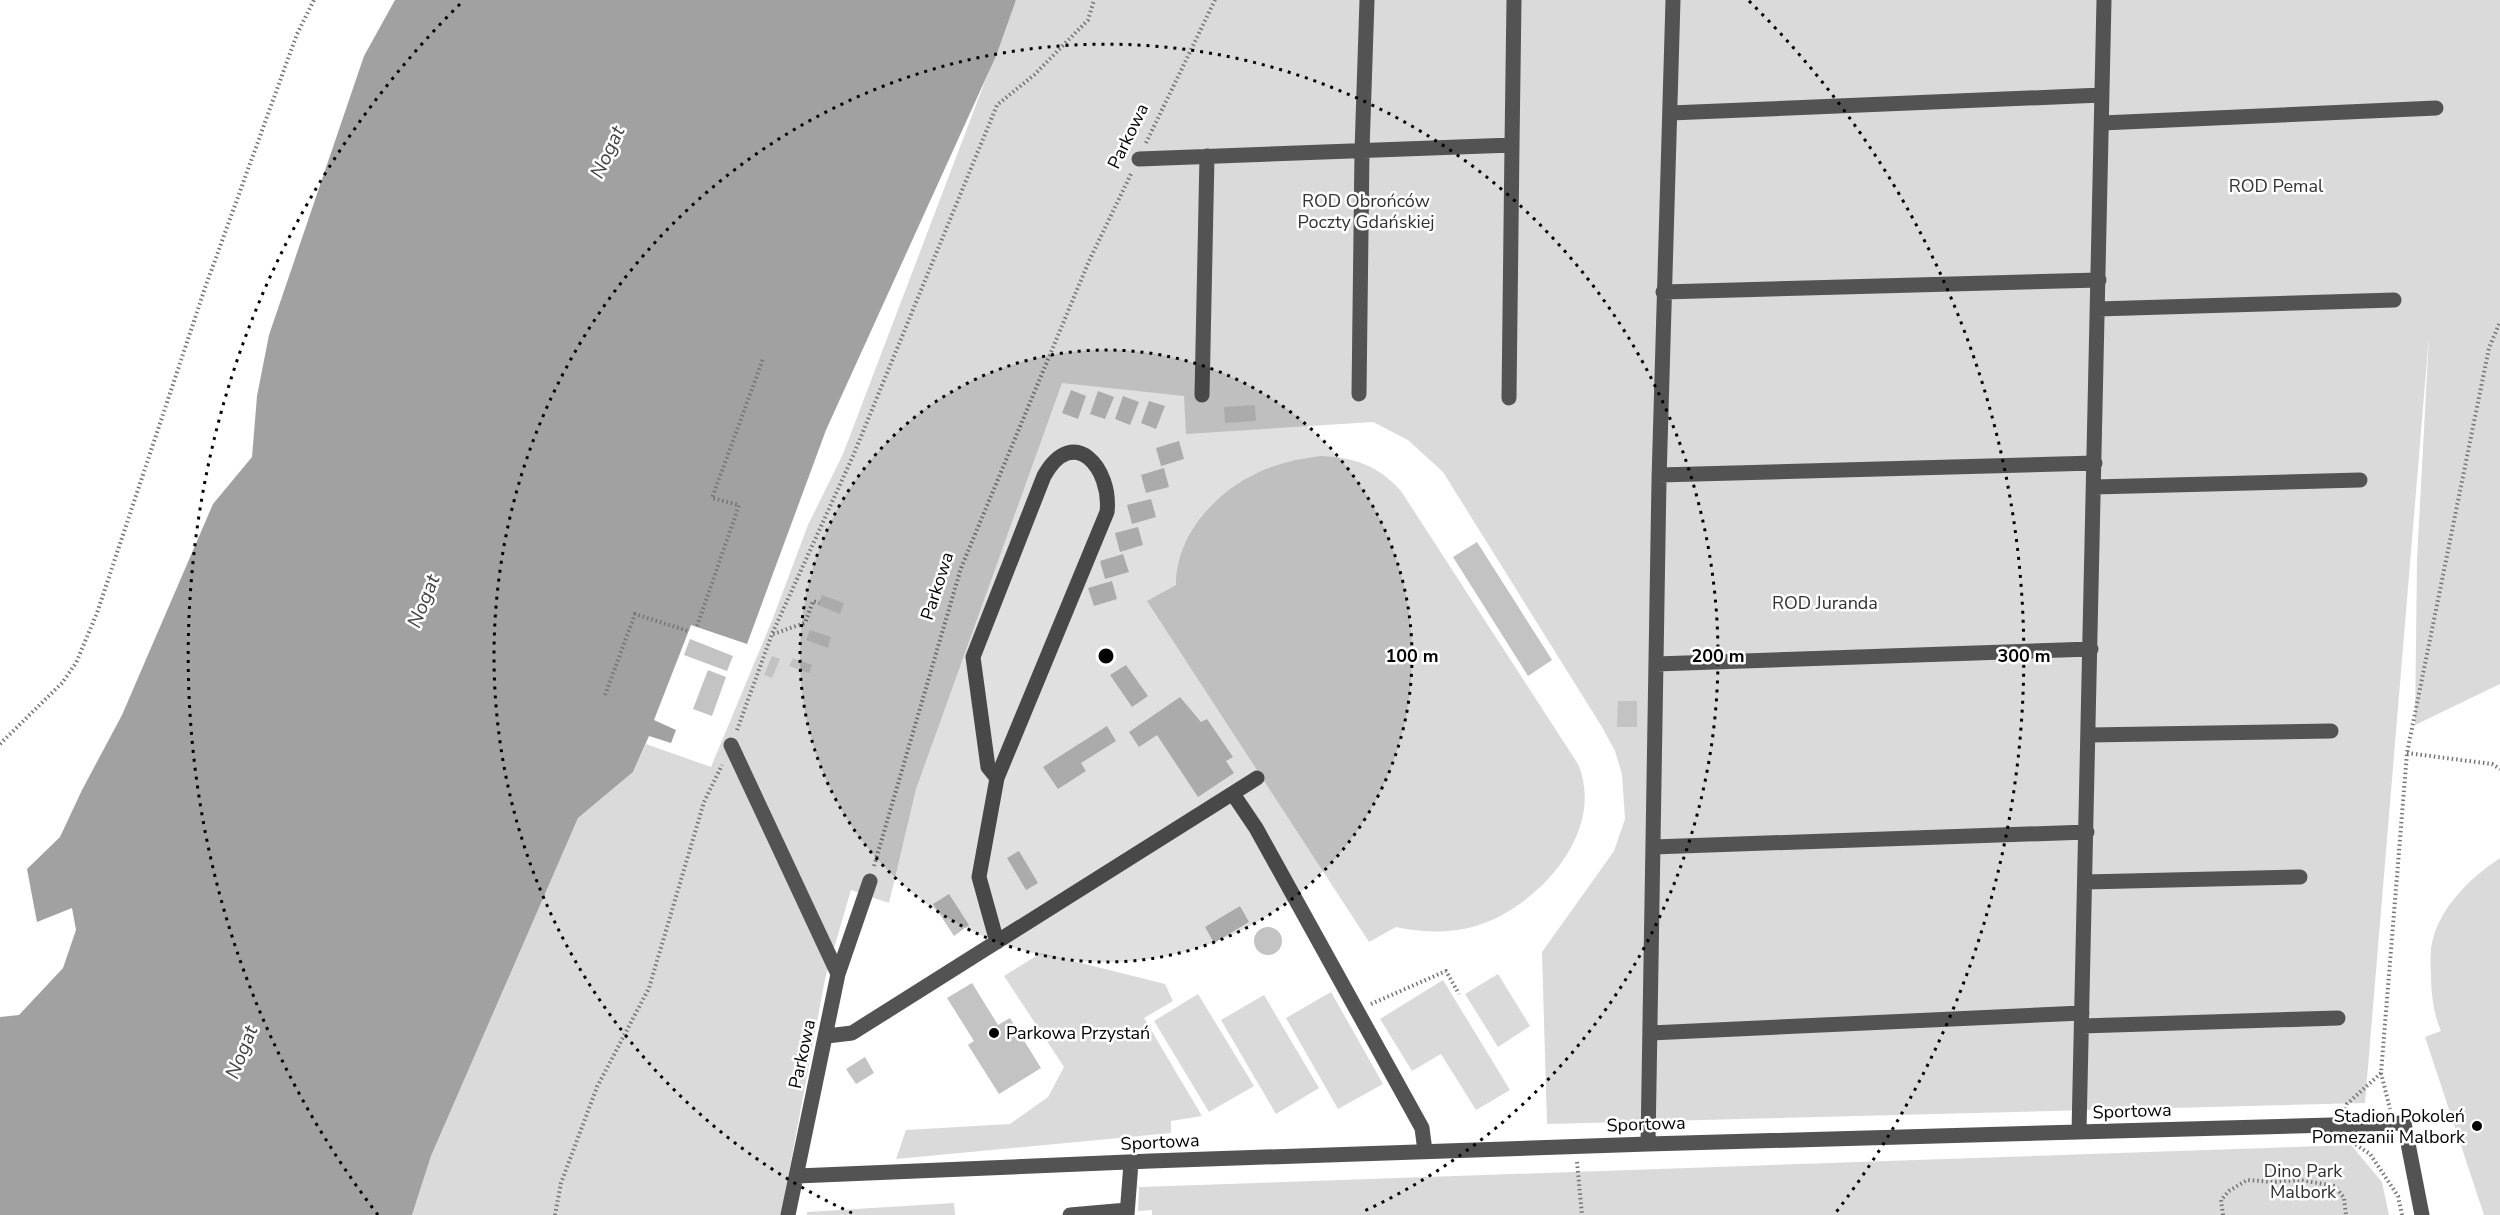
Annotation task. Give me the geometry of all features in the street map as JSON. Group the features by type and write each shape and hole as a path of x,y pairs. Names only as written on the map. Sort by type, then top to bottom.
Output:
{"street":[{"path":"1359,394 1362,151 1367,0"},
{"path":"1509,398 1514,0"},
{"path":"1648,1144 1659,475 1673,0"},
{"path":"2079,1132 2104,0"},
{"path":"1670,113 2102,95"},
{"path":"2102,123 2436,108"},
{"path":"1139,159 1512,145"},
{"path":"1202,395 1207,156"},
{"path":"1663,292 2098,280"},
{"path":"2098,309 2394,300"},
{"path":"997,778 988,767 973,657 1044,477 1056,460 1067,453 1080,452 1090,457 1103,477 1109,499 1107,512 997,778 979,877 997,942"},
{"path":"1659,475 2095,463"},
{"path":"2094,487 2360,480"},
{"path":"1656,664 2091,649"},
{"path":"2089,735 2331,731"},
{"path":"731,745 838,974"},
{"path":"827,1036 852,1033 1257,778"},
{"path":"1233,794 1256,828 1422,1128 1425,1151"},
{"path":"1653,847 2087,832"},
{"path":"2085,882 2300,877"},
{"name":"Parkowa","path":"788,1215 827,1036 838,974 870,881"},
{"path":"1650,1033 2082,1019 2338,1018"},
{"name":"Sportowa","path":"797,1176 1576,1146 2404,1123 2421,1215"},
{"path":"1070,1215 1127,1212 1131,1163"}],"path":[{"path":"0,744 62,683 76,663 97,613 209,276 297,34 314,0"},
{"path":"555,1215 561,1183 597,1087 649,988 704,802 731,745 772,634 853,456 997,105 1034,75 1088,20 1094,0"},
{"name":"Parkowa","path":"870,881 961,568 1089,261 1215,0"},
{"path":"2402,1215 2398,1196 2370,1154 2343,1136 2343,1125 2347,1104 2381,1073 2406,753 2489,348 2500,322"},
{"path":"697,626 739,505 712,498 763,359"},
{"path":"772,634 805,622 813,601 819,603"},
{"path":"605,695 635,614 688,631"},
{"path":"2406,753 2492,764 2500,769"},
{"path":"1357,1010 1446,971 1459,994"},
{"path":"1576,1146 1582,1215"},
{"path":"2223,1215 2221,1200 2229,1191 2247,1180 2274,1182 2300,1180 2335,1186 2344,1198 2346,1215"}],"green space":[{"path":"1016,0 2500,0 2500,684 2415,725 2417,560 2429,336 2365,1103 1547,1124 1542,952 1614,851 1625,819 1622,774 1615,751 1602,727 1443,472 1408,440 1373,422 1186,434 1184,396 1062,383 916,789 889,903 851,890 825,979 781,1215 412,1215 431,1156 578,818 633,772 646,744 711,767 773,618 808,525 843,454"},
{"path":"1320,456 1343,458 1364,464 1383,475 1401,491 1578,764 1584,789 1583,814 1576,838 1563,861 1526,899 1504,914 1482,924 1460,930 1439,932 1396,927 1369,942 1147,601 1176,585 1179,563 1186,542 1197,523 1211,506 1228,491 1247,478 1267,469 1292,461"},
{"name":"Stadion Pokoleń Pomezanii Malbork","path":"2500,858 2500,1215 2484,1215 2425,1037 2441,1031 2433,1001 2431,981 2431,949 2434,935 2447,908 2456,896 2477,875"},
{"path":"1041,953 1165,984 1173,1001 1144,1018 1202,1116 1171,1121 1171,1133 896,1159 906,1130 1010,1124 1048,1097 1064,1067 1004,976"},
{"path":"1498,974 1530,1026 1498,1047 1465,994"},
{"path":"1443,980 1510,1090 1476,1110 1441,1054 1412,1071 1380,1019"},
{"path":"1331,992 1383,1084 1338,1109 1286,1018"},
{"path":"1198,994 1254,1086 1209,1112 1154,1021"},
{"path":"1264,995 1319,1088 1276,1114 1221,1020"},
{"name":"Dino Park Malbork","path":"2351,1145 2382,1182 2389,1215 1152,1215 1152,1210 1138,1211 1139,1187"},
{"path":"954,1203 955,1215 807,1215 807,1212"}],"water":[{"name":"Nogat","path":"395,0 1016,0 996,56 826,430 747,644 691,625 654,720 676,730 671,743 649,736 633,772 578,818 431,1156 412,1215 0,1215 0,1017 19,1015 63,968 76,930 72,908 37,922 27,869 60,837 122,715 213,504 252,457 257,396 269,335 364,56"}],"building":[{"path":"1071,390 1086,396 1078,419 1062,413"},
{"path":"1098,391 1114,397 1105,419 1090,414"},
{"path":"1123,396 1139,402 1130,425 1115,419"},
{"path":"1149,401 1165,406 1156,429 1141,423"},
{"path":"1255,405 1256,421 1225,423 1224,407"},
{"path":"1179,441 1184,459 1161,466 1156,448"},
{"path":"1164,468 1169,487 1146,493 1141,475"},
{"path":"1151,499 1156,517 1132,524 1127,505"},
{"path":"1138,527 1143,545 1120,552 1115,533"},
{"path":"1477,542 1552,660 1528,676 1453,557"},
{"path":"1123,554 1129,572 1105,579 1100,561"},
{"path":"1112,581 1117,599 1094,606 1088,588"},
{"path":"822,595 844,603 840,614 818,605"},
{"path":"810,630 831,637 828,648 806,640"},
{"path":"690,639 733,656 727,671 684,655"},
{"path":"772,656 780,659 772,678 764,675"},
{"path":"793,658 812,665 809,673 789,666"},
{"path":"1126,665 1148,696 1132,707 1110,675"},
{"path":"708,670 726,677 712,716 693,709"},
{"path":"1180,697 1201,722 1207,719 1233,757 1226,761 1234,773 1198,797 1157,735 1139,747 1129,732"},
{"path":"1618,701 1637,701 1637,727 1617,727"},
{"path":"1107,726 1116,741 1081,763 1086,771 1058,789 1043,767"},
{"path":"1019,851 1038,883 1026,890 1007,858"},
{"path":"949,894 969,925 954,936 933,904"},
{"path":"1240,906 1249,922 1214,943 1205,927"},
{"path":"1268,927 1278,931 1282,941 1278,951 1268,955 1258,951 1254,941 1258,931"},
{"name":"Parkowa Przystań","path":"972,983 998,1025 1010,1018 1041,1068 999,1094 968,1045 974,1041 947,998"},
{"path":"865,1057 874,1073 856,1084 846,1069"}],"place":[{"name":"Parkowa Przystań","path":"994,1033"},
{"name":"Stadion Pokoleń Pomezanii Malbork","path":"2477,1126"}],"park label":[{"name":"ROD Pemal","path":"2276,186"},
{"name":"ROD Obrońców Poczty Gdańskiej","path":"1366,211"},
{"name":"ROD Juranda","path":"1825,603"}]}
